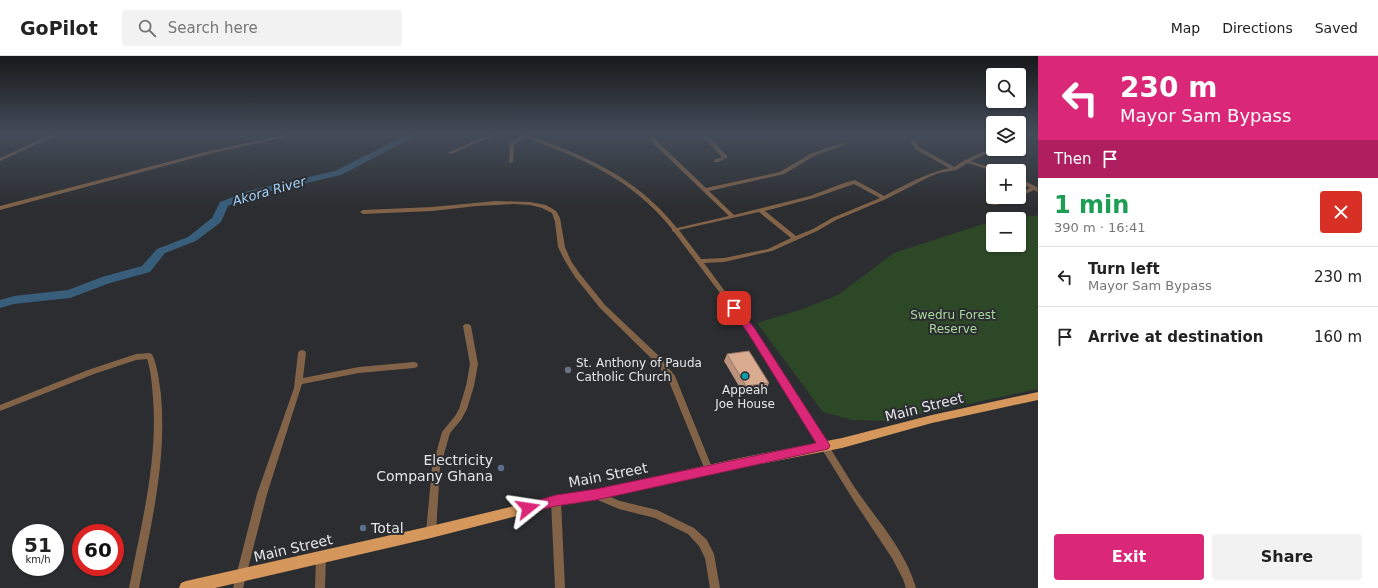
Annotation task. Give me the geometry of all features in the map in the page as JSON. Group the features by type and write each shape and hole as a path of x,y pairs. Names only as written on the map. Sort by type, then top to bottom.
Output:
{"main road":[{"name":"Main Street","path":"186,588 431,532 556,501 596,495 848,441 932,419 1038,396"}],"street":[{"path":"0,208 190,158"},
{"path":"511,158 511,162"},
{"path":"582,158 630,185 659,211 700,261 752,331 858,500 894,554 910,581 911,588"},
{"path":"671,158 733,217"},
{"path":"716,161 725,158"},
{"path":"705,190 782,173 808,158"},
{"path":"934,158 954,169"},
{"path":"700,261 743,256 770,250 796,239 834,219 884,198 927,176 954,169 974,158"},
{"path":"967,161 986,167"},
{"path":"674,230 733,217 825,193 850,182 855,182 884,198"},
{"path":"1026,184 1037,189"},
{"path":"1026,193 1037,189"},
{"path":"362,212 434,209 476,204 516,202 548,208 555,213 558,220 560,242 566,256 591,293 612,316 666,367 672,378 709,470"},
{"path":"760,210 796,239"},
{"path":"431,532 436,468 446,432 458,418 463,409 470,386 474,364 467,326"},
{"path":"238,588 240,575 262,494 286,428 299,382 302,353"},
{"path":"0,408 121,362 136,357 150,356 153,363 159,408 159,440 154,477 134,588"},
{"path":"299,382 358,370 414,365"},
{"path":"596,495 619,505 657,514 691,531 702,543 710,558 715,588"},
{"path":"556,501 560,588"},
{"path":"320,588 321,557"}],"green space":[{"name":"Swedru Forest Reserve","path":"1038,215 1038,389 889,421 852,420 823,412 757,323 803,309 838,295 894,253 986,223 986,252 1026,252 1026,217"}],"building":[{"path":"749,351 769,383 746,386 727,354"}],"waterway":[{"name":"Akora River","path":"0,304 14,300 70,294 106,280 146,269 161,251 192,239 217,220 224,204 251,193 338,173 368,158"}],"place":[{"name":"St. Anthony of Pauda Catholic Church","path":"568,370"},
{"name":"Appeah Joe House","path":"745,376"},
{"name":"Electricity Company Ghana","path":"501,468"},
{"name":"Total","path":"363,528"}],"route":[{"path":"528,508 556,501 596,495 824,446 752,331 734,308"}]}
